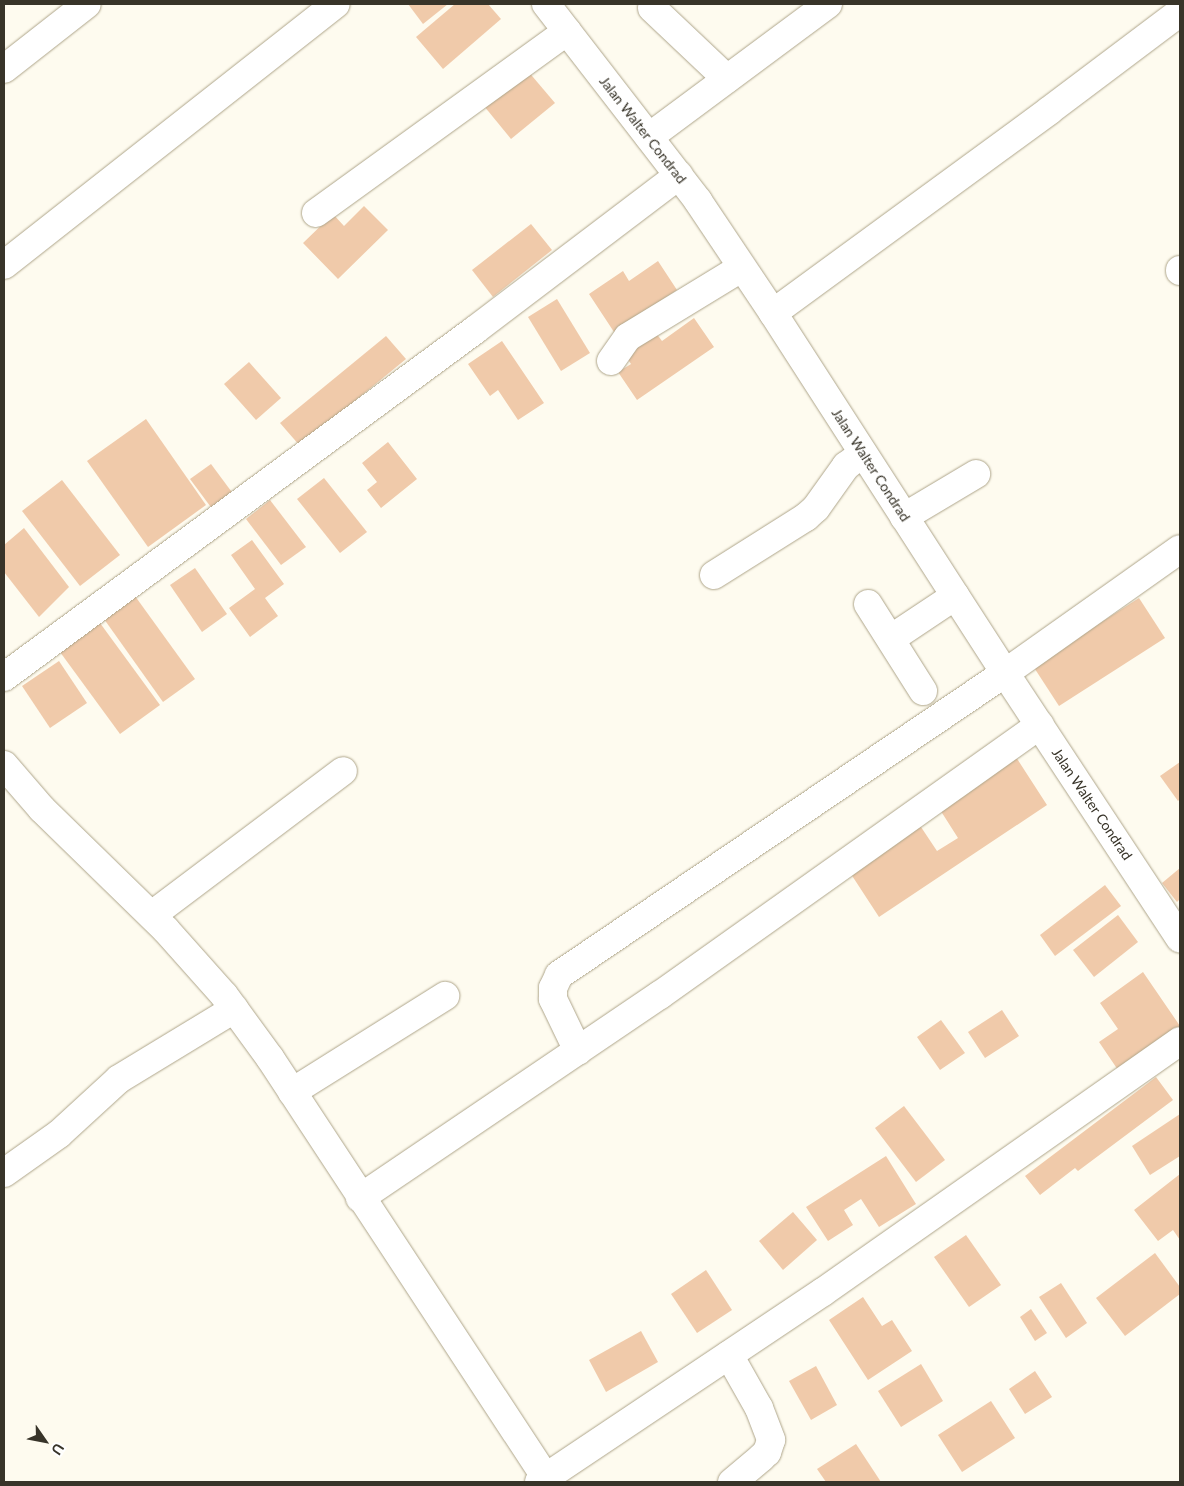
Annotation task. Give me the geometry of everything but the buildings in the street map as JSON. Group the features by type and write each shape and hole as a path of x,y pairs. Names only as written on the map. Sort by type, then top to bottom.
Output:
{"street":[{"path":"4,69 87,4"},
{"path":"4,265 336,4"},
{"name":"Jalan Walter Condrad","path":"546,4 679,175 773,312 1005,673 1180,938"},
{"path":"649,137 828,4"},
{"path":"652,8 727,79"},
{"path":"773,312 1050,110 1180,12"},
{"path":"316,213 567,31"},
{"path":"4,677 476,330 679,175"},
{"path":"611,361 628,338 741,268"},
{"path":"714,575 806,517 816,508 846,466 863,453"},
{"path":"904,517 976,474"},
{"path":"578,1051 552,999 553,988 559,975 1005,673 1180,549"},
{"path":"892,638 955,596"},
{"path":"868,604 892,638 923,692"},
{"path":"360,1198 578,1051 1040,726"},
{"path":"4,765 42,809 152,915 234,1009 292,1092 543,1480 831,1286 1180,1041"},
{"path":"152,915 343,772"},
{"path":"292,1092 445,996"},
{"path":"4,1173 59,1134 119,1079 234,1009"},
{"path":"729,1355 759,1408 771,1440 767,1452 732,1482"}]}
